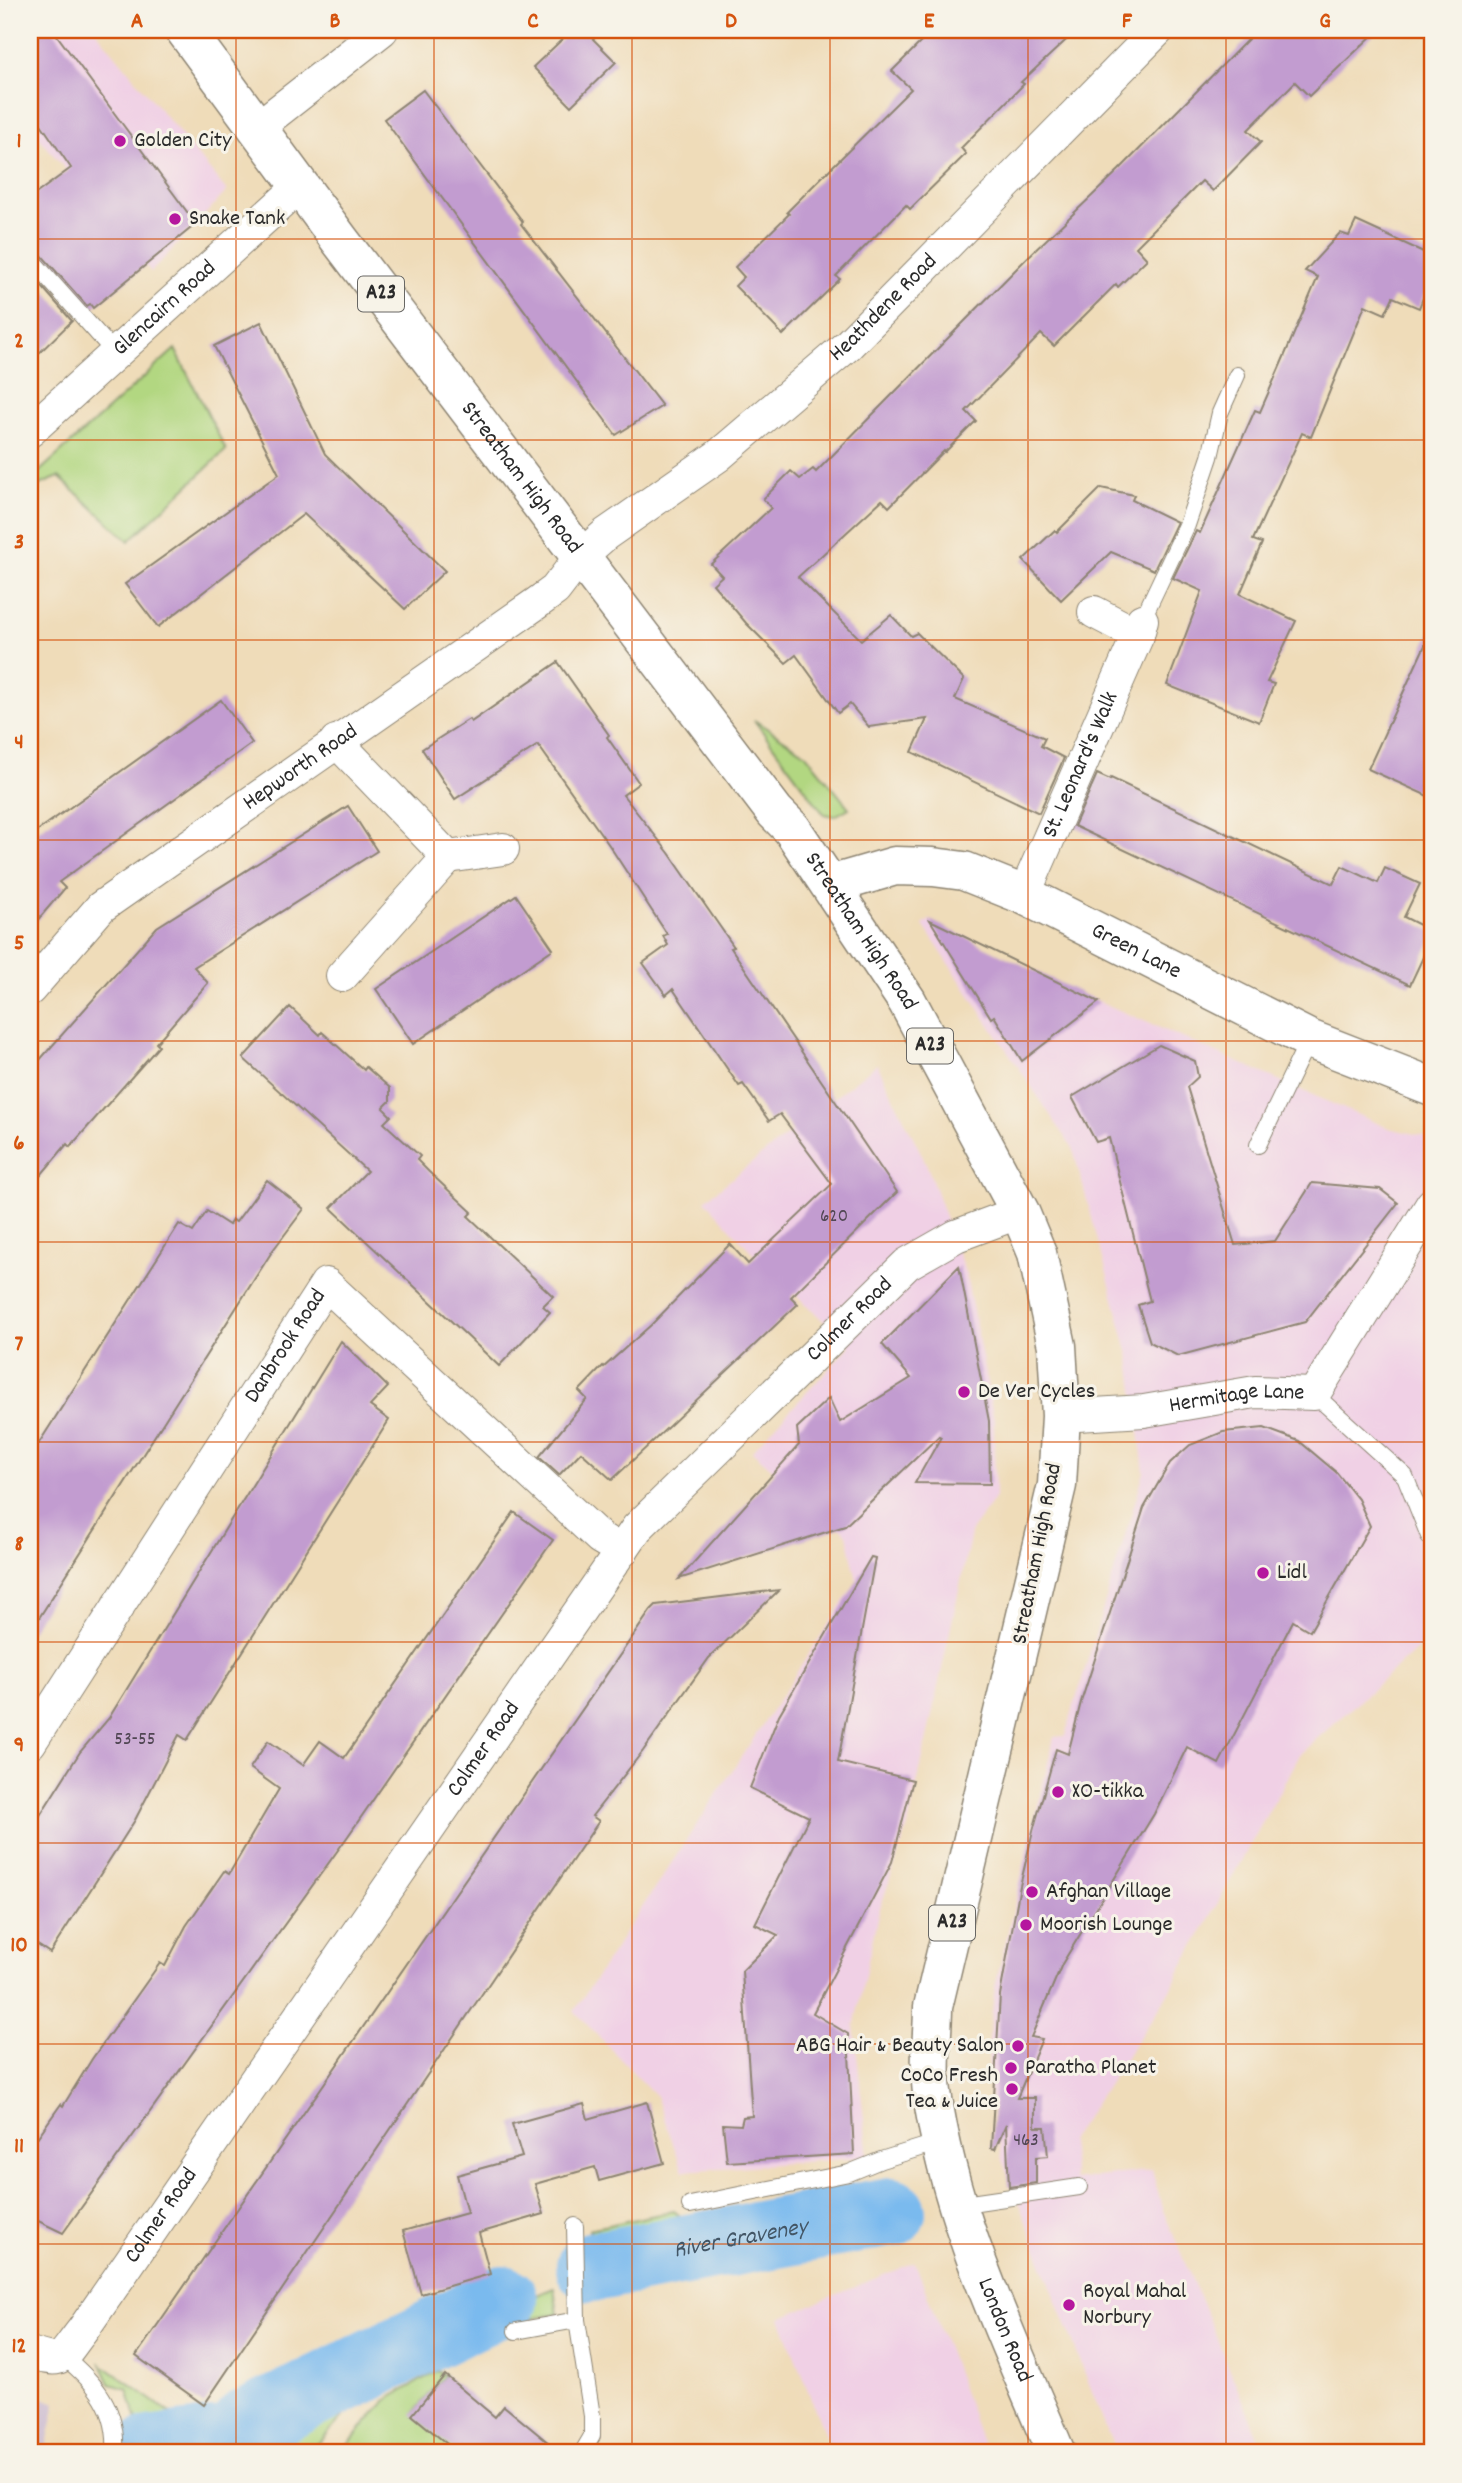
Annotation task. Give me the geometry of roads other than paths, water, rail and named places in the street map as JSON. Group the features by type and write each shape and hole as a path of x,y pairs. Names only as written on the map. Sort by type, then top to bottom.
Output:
{"main road":[{"name":"Streatham High Road","path":"185,30 300,186 775,812 792,829 907,1001 1020,1212 1037,1253 1057,1346 1061,1416 1056,1485 933,2007 931,2089 957,2205"},
{"name":"Green Lane","path":"830,885 895,866 964,871 1024,895 1309,1039 1432,1087"},
{"name":"London Road","path":"957,2205 1056,2453"}],"street":[{"path":"258,127 382,30"},
{"name":"Heathdene Road","path":"581,556 606,534 718,456 848,345 1158,30"},
{"name":"Glencairn Road","path":"30,431 300,186"},
{"name":"Hepworth Road","path":"30,989 101,908 555,590 581,556"},
{"path":"1094,612 1140,627"},
{"name":"St. Leonard's Walk","path":"1024,895 1140,627"},
{"path":"336,741 448,857"},
{"path":"342,976 448,857 503,849"},
{"name":"Hermitage Lane","path":"1061,1416 1144,1411 1255,1392 1314,1394 1432,1204"},
{"name":"Colmer Road","path":"63,2356 637,1528 907,1264 956,1236 1020,1212"},
{"name":"Danbrook Road","path":"30,1743 326,1284 600,1538 622,1551"},
{"path":"30,2353 51,2360 63,2356"}],"lane":[{"path":"30,258 115,353"},
{"path":"1140,627 1187,525 1210,457 1220,413 1237,375"},
{"path":"1258,1145 1309,1039"},
{"path":"1314,1394 1405,1476 1429,1536"},
{"path":"690,2205 849,2173 942,2141"},
{"path":"957,2205 1079,2187"},
{"path":"575,2226 577,2320 592,2416 592,2436 582,2453"},
{"path":"516,2331 577,2320"},
{"path":"63,2356 88,2375 108,2407 116,2434 115,2453"}],"waterway":[{"name":"River Graveney","path":"591,2267 891,2212"},
{"name":"River Graveney","path":"246,2425 503,2300"},
{"name":"River Graveney","path":"149,2451 211,2443"}],"place":[{"name":"Golden City","path":"120,141"},
{"name":"Snake Tank","path":"175,219"},
{"name":"De Ver Cycles","path":"964,1392"},
{"name":"Lidl","path":"1263,1573"},
{"name":"XO-tikka","path":"1058,1792"},
{"name":"Afghan Village","path":"1032,1892"},
{"name":"Moorish Lounge","path":"1026,1925"},
{"name":"ABG Hair & Beauty Salon","path":"1018,2046"},
{"name":"Paratha Planet","path":"1011,2068"},
{"name":"CoCo Fresh Tea & Juice","path":"1012,2089"},
{"name":"Royal Mahal Norbury","path":"1069,2305"}]}
